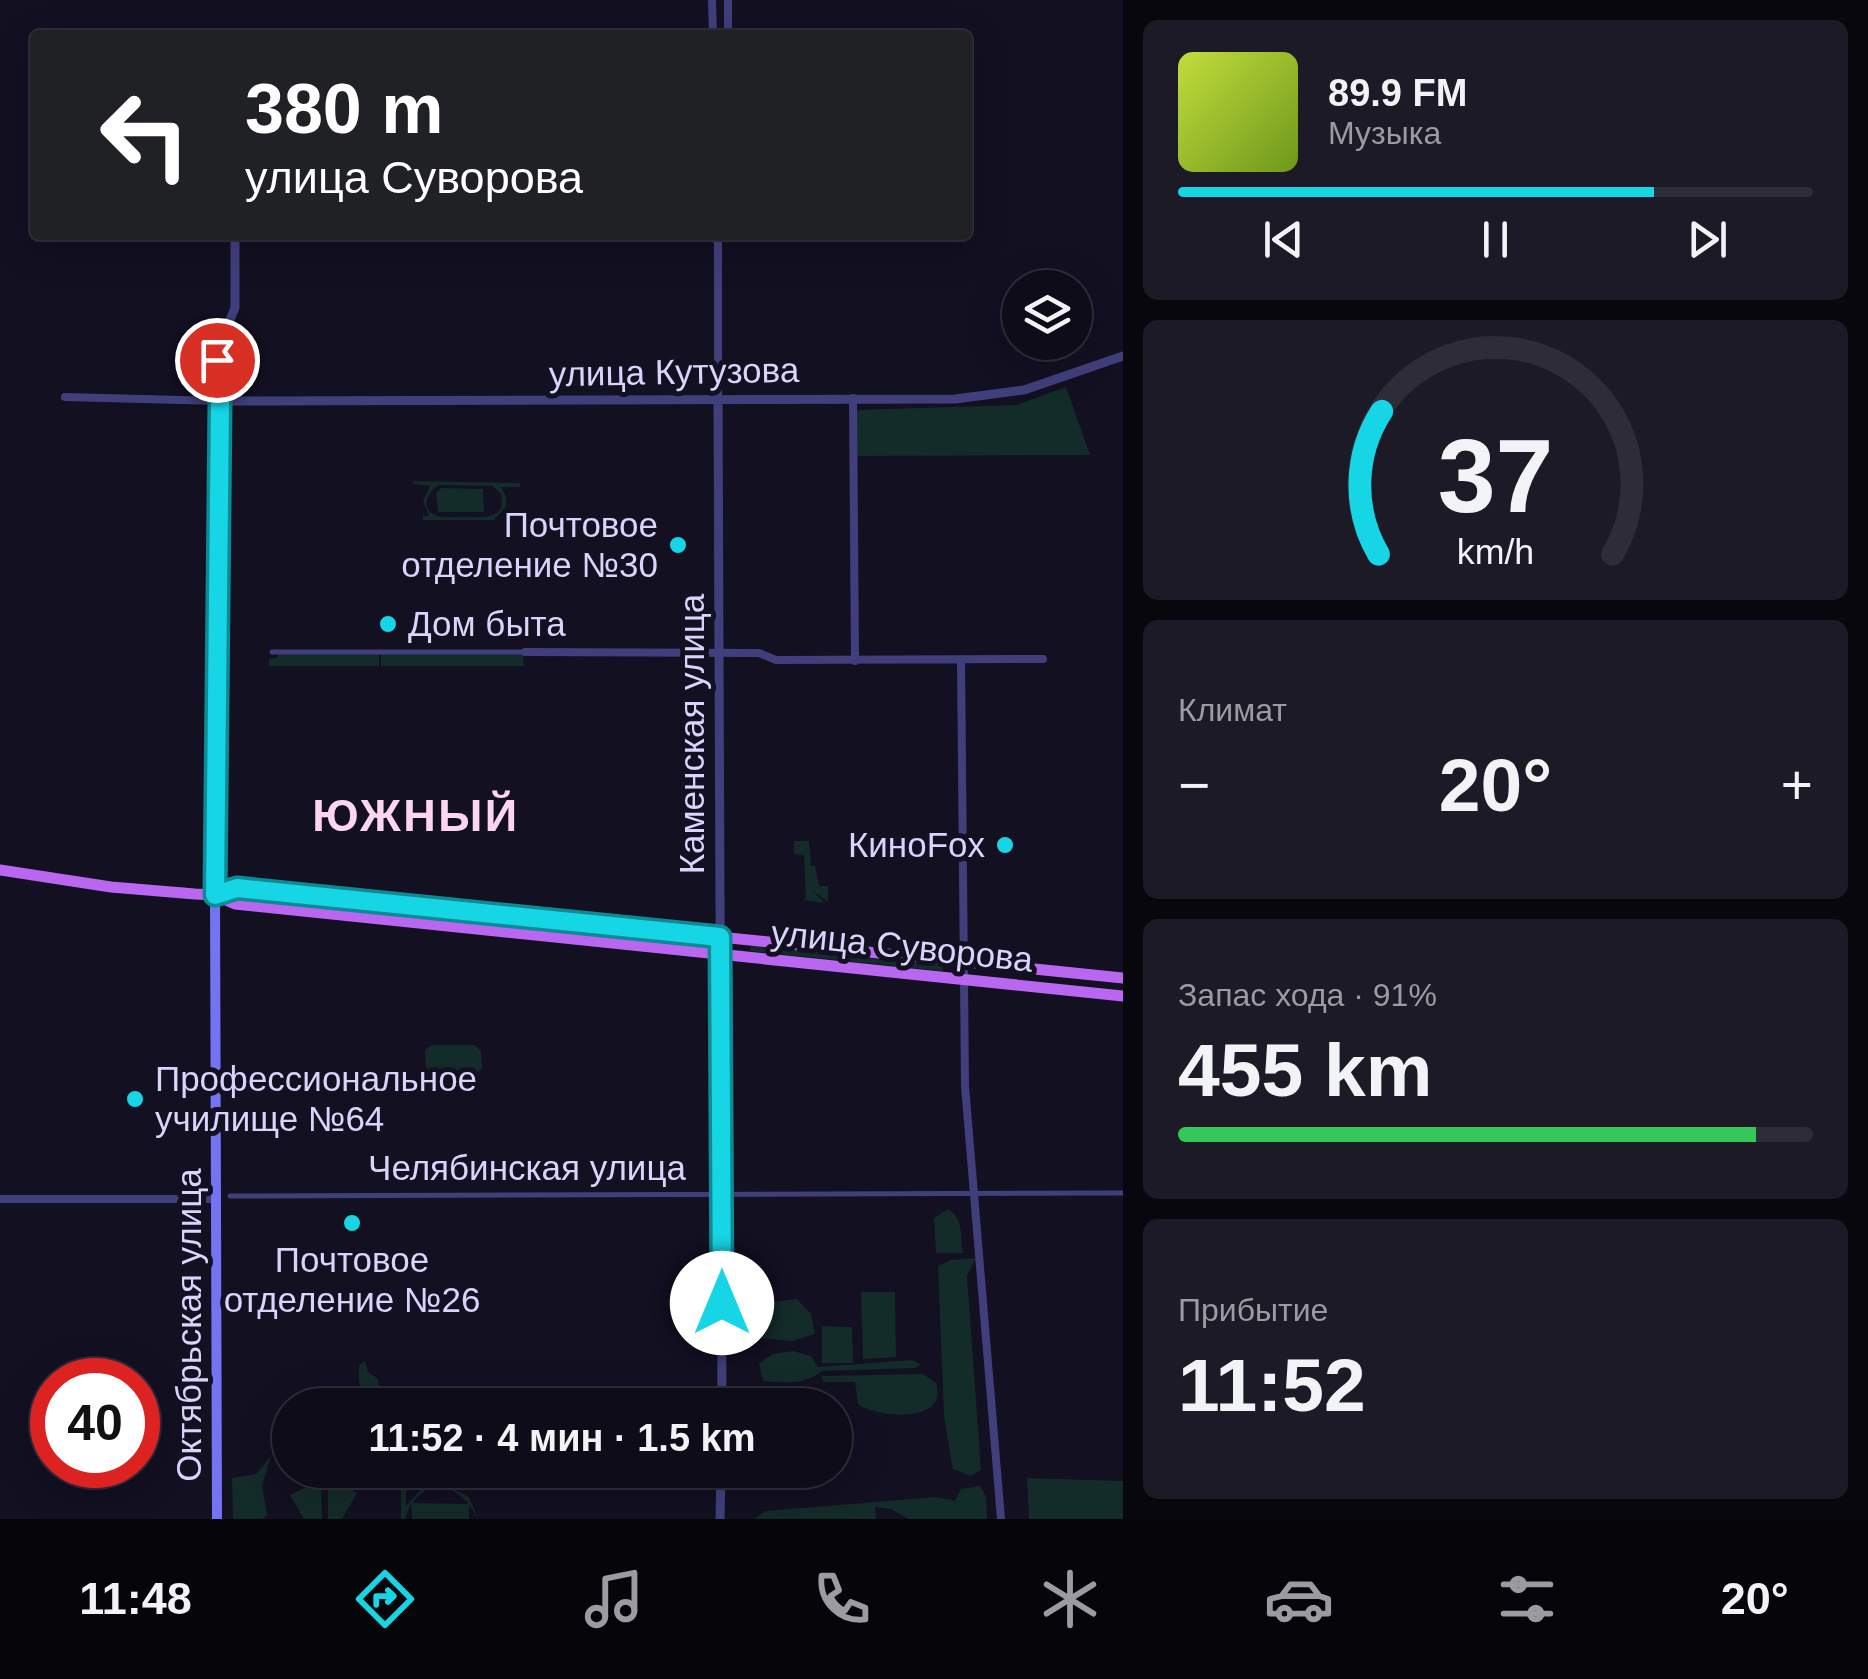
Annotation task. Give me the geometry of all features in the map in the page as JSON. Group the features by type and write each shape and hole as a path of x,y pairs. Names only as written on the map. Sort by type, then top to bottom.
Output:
{"main road":[{"path":"1,872 111,887 215,895"},
{"name":"улица Суворова","path":"215,895 237,888 1123,978"},
{"name":"улица Суворова","path":"215,895 235,904 1123,996"},
{"name":"Октябрьская улица","path":"215,895 217,1519"}],"street":[{"path":"712,0 713,30"},
{"path":"728,0 728,30"},
{"name":"Октябрьская улица","path":"215,895 219,345 235,308 235,240"},
{"name":"Каменская улица","path":"716,240 722,1388"},
{"name":"улица Кутузова","path":"220,402 955,398 1024,390 1123,356"},
{"path":"65,397 220,402"},
{"path":"853,398 855,661"},
{"path":"272,652 720,652 759,653 776,660 1043,659"},
{"path":"961,660 965,1086 1001,1519"},
{"name":"Челябинская улица","path":"230,1196 1123,1193"},
{"path":"0,1200 216,1199"},
{"path":"720,1519 721,1488"}],"green space":[{"path":"1066,387 1090,455 856,456 856,410 1016,405"},
{"path":"520,483 520,487 501,487 506,507 494,520 423,520 423,516 429,516 423,501 430,486 413,484","holes":["439,485 493,486 501,494 502,503 491,516 440,517 428,510 428,496"]},
{"path":"441,488 483,489 484,512 438,512 436,493"},
{"path":"278,654 379,654 379,666 269,666 269,659 277,658"},
{"path":"381,654 523,654 524,666 381,666"},
{"path":"794,841 809,841 811,866 815,866 819,886 828,886 828,902 812,890 825,903 803,900 804,855 794,854"},
{"path":"347,903 689,938 689,943 347,908"},
{"path":"751,946 943,966 943,971 750,951"},
{"path":"432,1045 475,1045 481,1051 482,1068 476,1074 432,1074 426,1069 425,1050"},
{"path":"948,1209 959,1223 963,1253 936,1253 934,1218"},
{"path":"976,1258 967,1276 981,1470 971,1476 953,1469 944,1417 938,1266 951,1260"},
{"path":"861,1292 895,1292 896,1357 863,1359"},
{"path":"797,1299 811,1314 815,1334 792,1341 762,1338 754,1327 762,1303"},
{"path":"822,1326 852,1327 853,1363 822,1363"},
{"path":"793,1351 811,1356 818,1367 912,1360 920,1364 916,1368 822,1371 794,1382 763,1381 759,1363 773,1354"},
{"path":"365,1361 368,1372 378,1379 379,1388 361,1388 359,1365"},
{"path":"923,1374 936,1383 937,1396 932,1406 909,1414 867,1409 858,1404 855,1382 823,1382 822,1376"},
{"path":"271,1456 262,1486 267,1514 263,1519 233,1519 232,1478 256,1474"},
{"path":"1027,1478 1123,1481 1123,1519 1029,1519"},
{"path":"980,1486 986,1496 987,1519 908,1519 891,1509 875,1507 876,1519 754,1519 765,1511 937,1497 955,1501 961,1489"},
{"path":"305,1488 321,1488 322,1519 304,1519 290,1495"},
{"path":"328,1488 349,1488 357,1493 342,1519 328,1519"},
{"path":"401,1488 406,1488 406,1506 421,1490 431,1488 412,1503 468,1504 446,1488 452,1488 469,1497 478,1519 469,1505 469,1519 412,1519 411,1503 405,1519 401,1519"}],"place":[{"name":"Почтовое отделение №30","path":"678,545"},
{"name":"Дом быта","path":"388,624"},
{"name":"КиноFox","path":"1005,845"},
{"name":"Профессиональное училище №64","path":"135,1099"},
{"name":"Почтовое отделение №26","path":"352,1223"}],"district":[{"name":"ЮЖНЫЙ","path":"416,815"}],"route":[{"path":"217,360 220,402 215,895 237,888 720,937 722,1303"}]}
